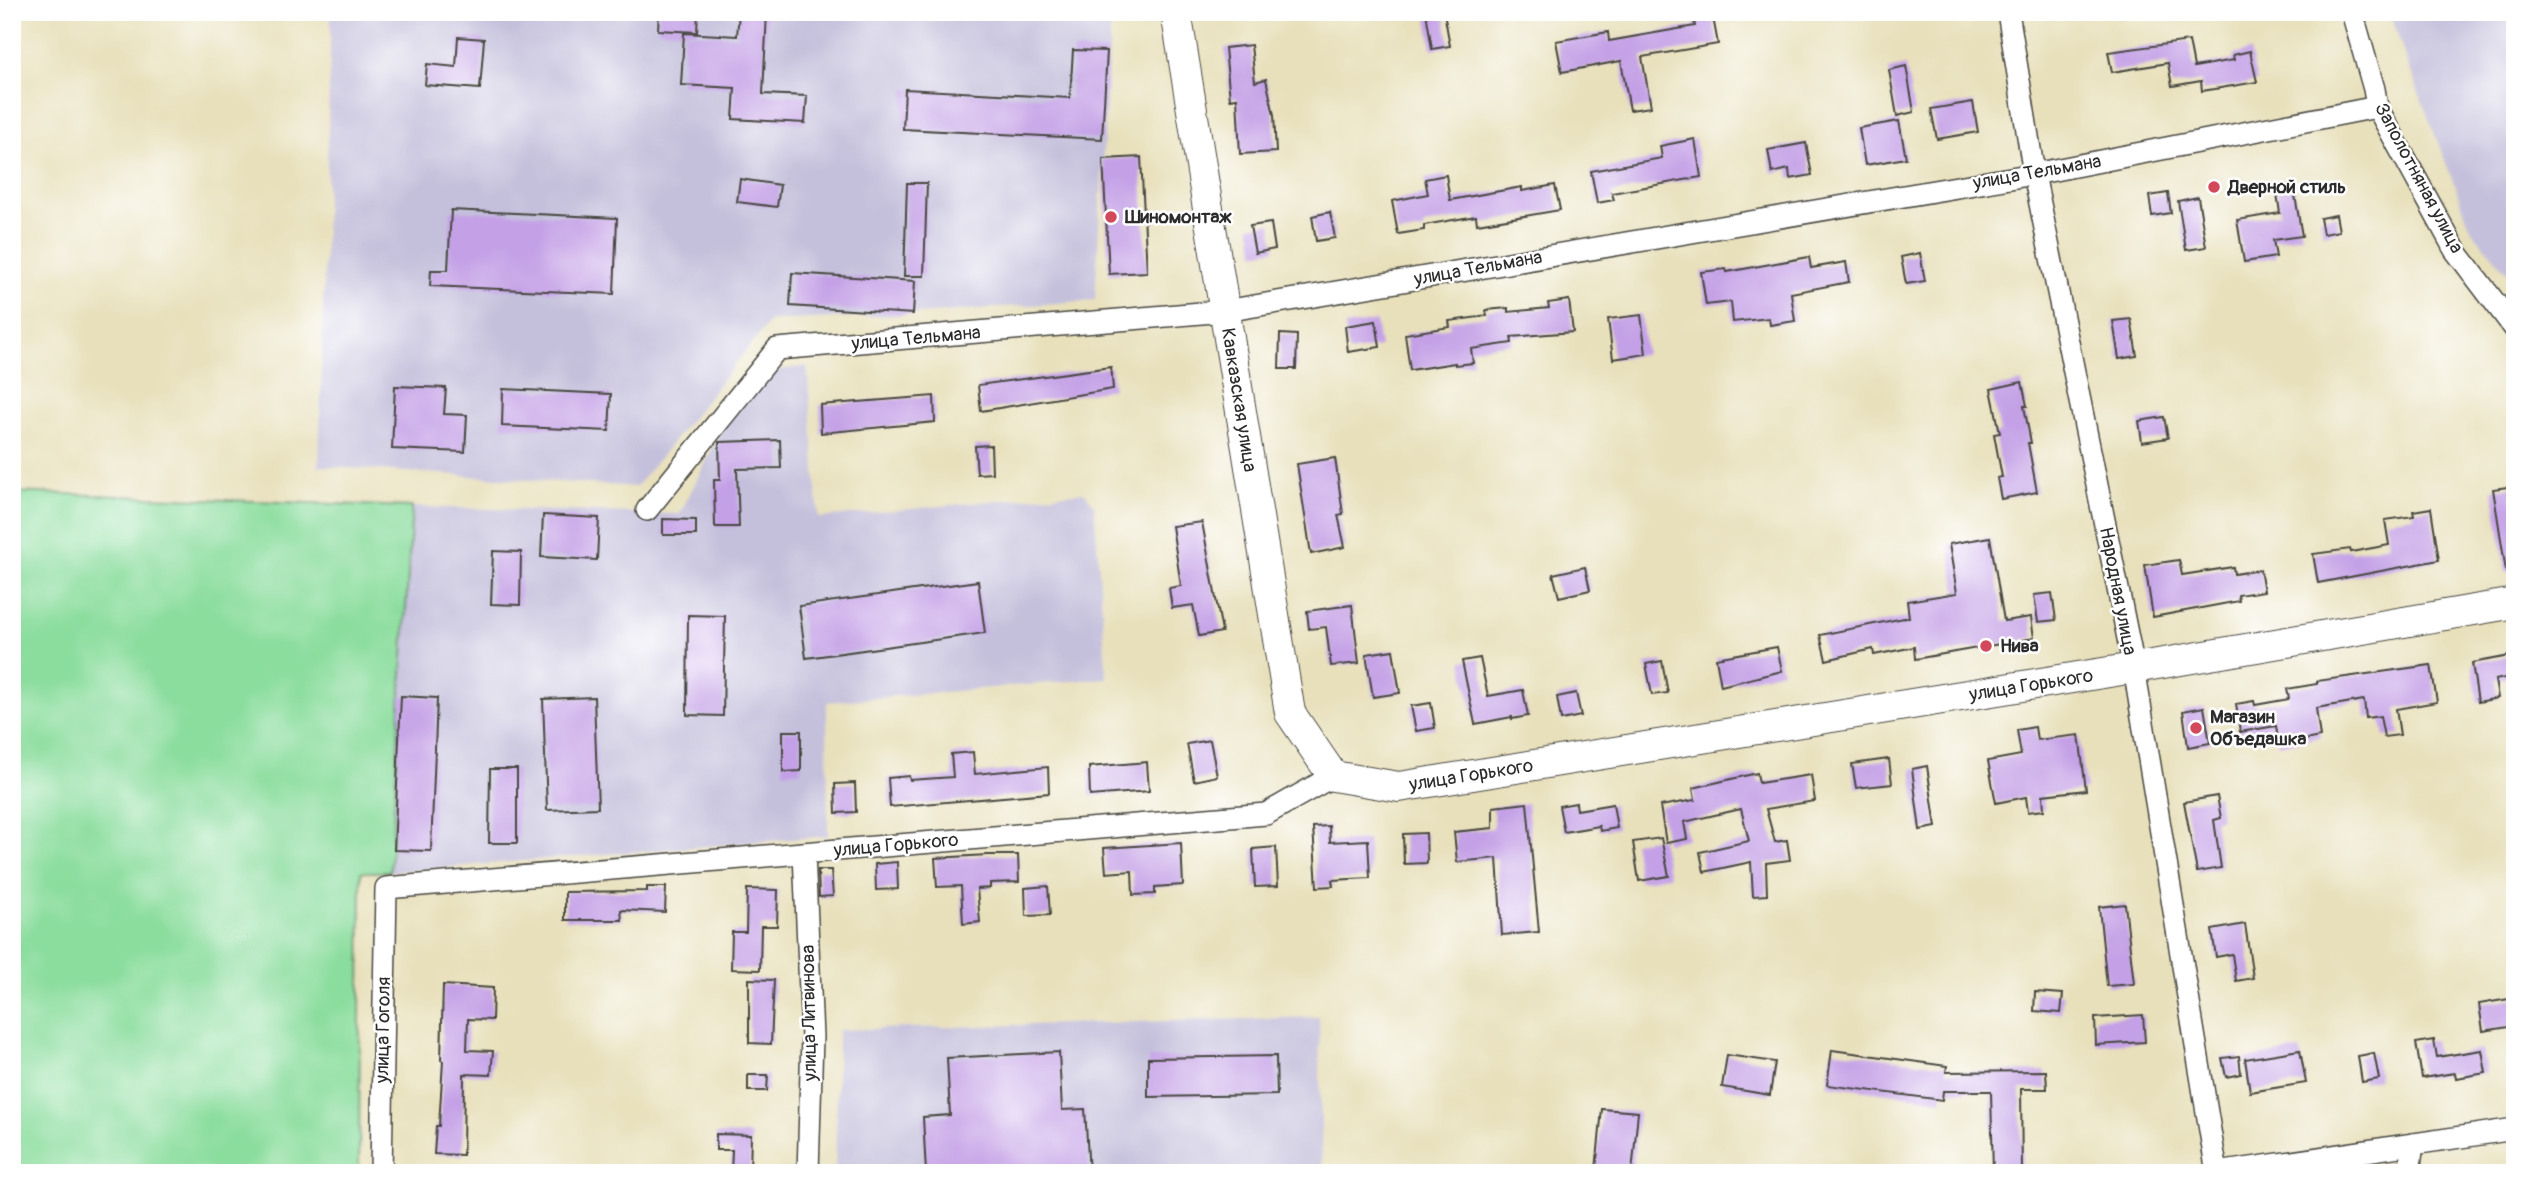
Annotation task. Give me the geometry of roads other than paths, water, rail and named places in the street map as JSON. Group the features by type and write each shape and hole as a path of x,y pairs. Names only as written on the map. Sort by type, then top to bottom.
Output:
{"main road":[{"name":"Кавказская улица","path":"1176,12 1290,713 1333,776"},
{"name":"улица Горького","path":"1333,776 1399,787 2515,603"}],"street":[{"name":"Народная улица","path":"2008,12 2034,174 2133,668 2217,1173"},
{"name":"Заполотняная улица","path":"2352,12 2374,89 2376,107 2455,250 2515,329"},
{"name":"улица Тельмана","path":"647,510 778,349 1224,311 2034,174 2376,107"},
{"name":"улица Горького","path":"386,888 1266,814 1333,776"},
{"name":"улица Литвинова","path":"804,853 812,1037 808,1173"},
{"name":"улица Гоголя","path":"381,1173 386,888"},
{"path":"2217,1173 2515,1129"},
{"path":"2410,1173 2413,1144"}],"place":[{"name":"Дверной стиль","path":"2214,187"},
{"name":"Шиномонтаж","path":"1111,217"},
{"name":"Нива","path":"1986,646"},
{"name":"Магазин Объедашка","path":"2196,728"}]}
